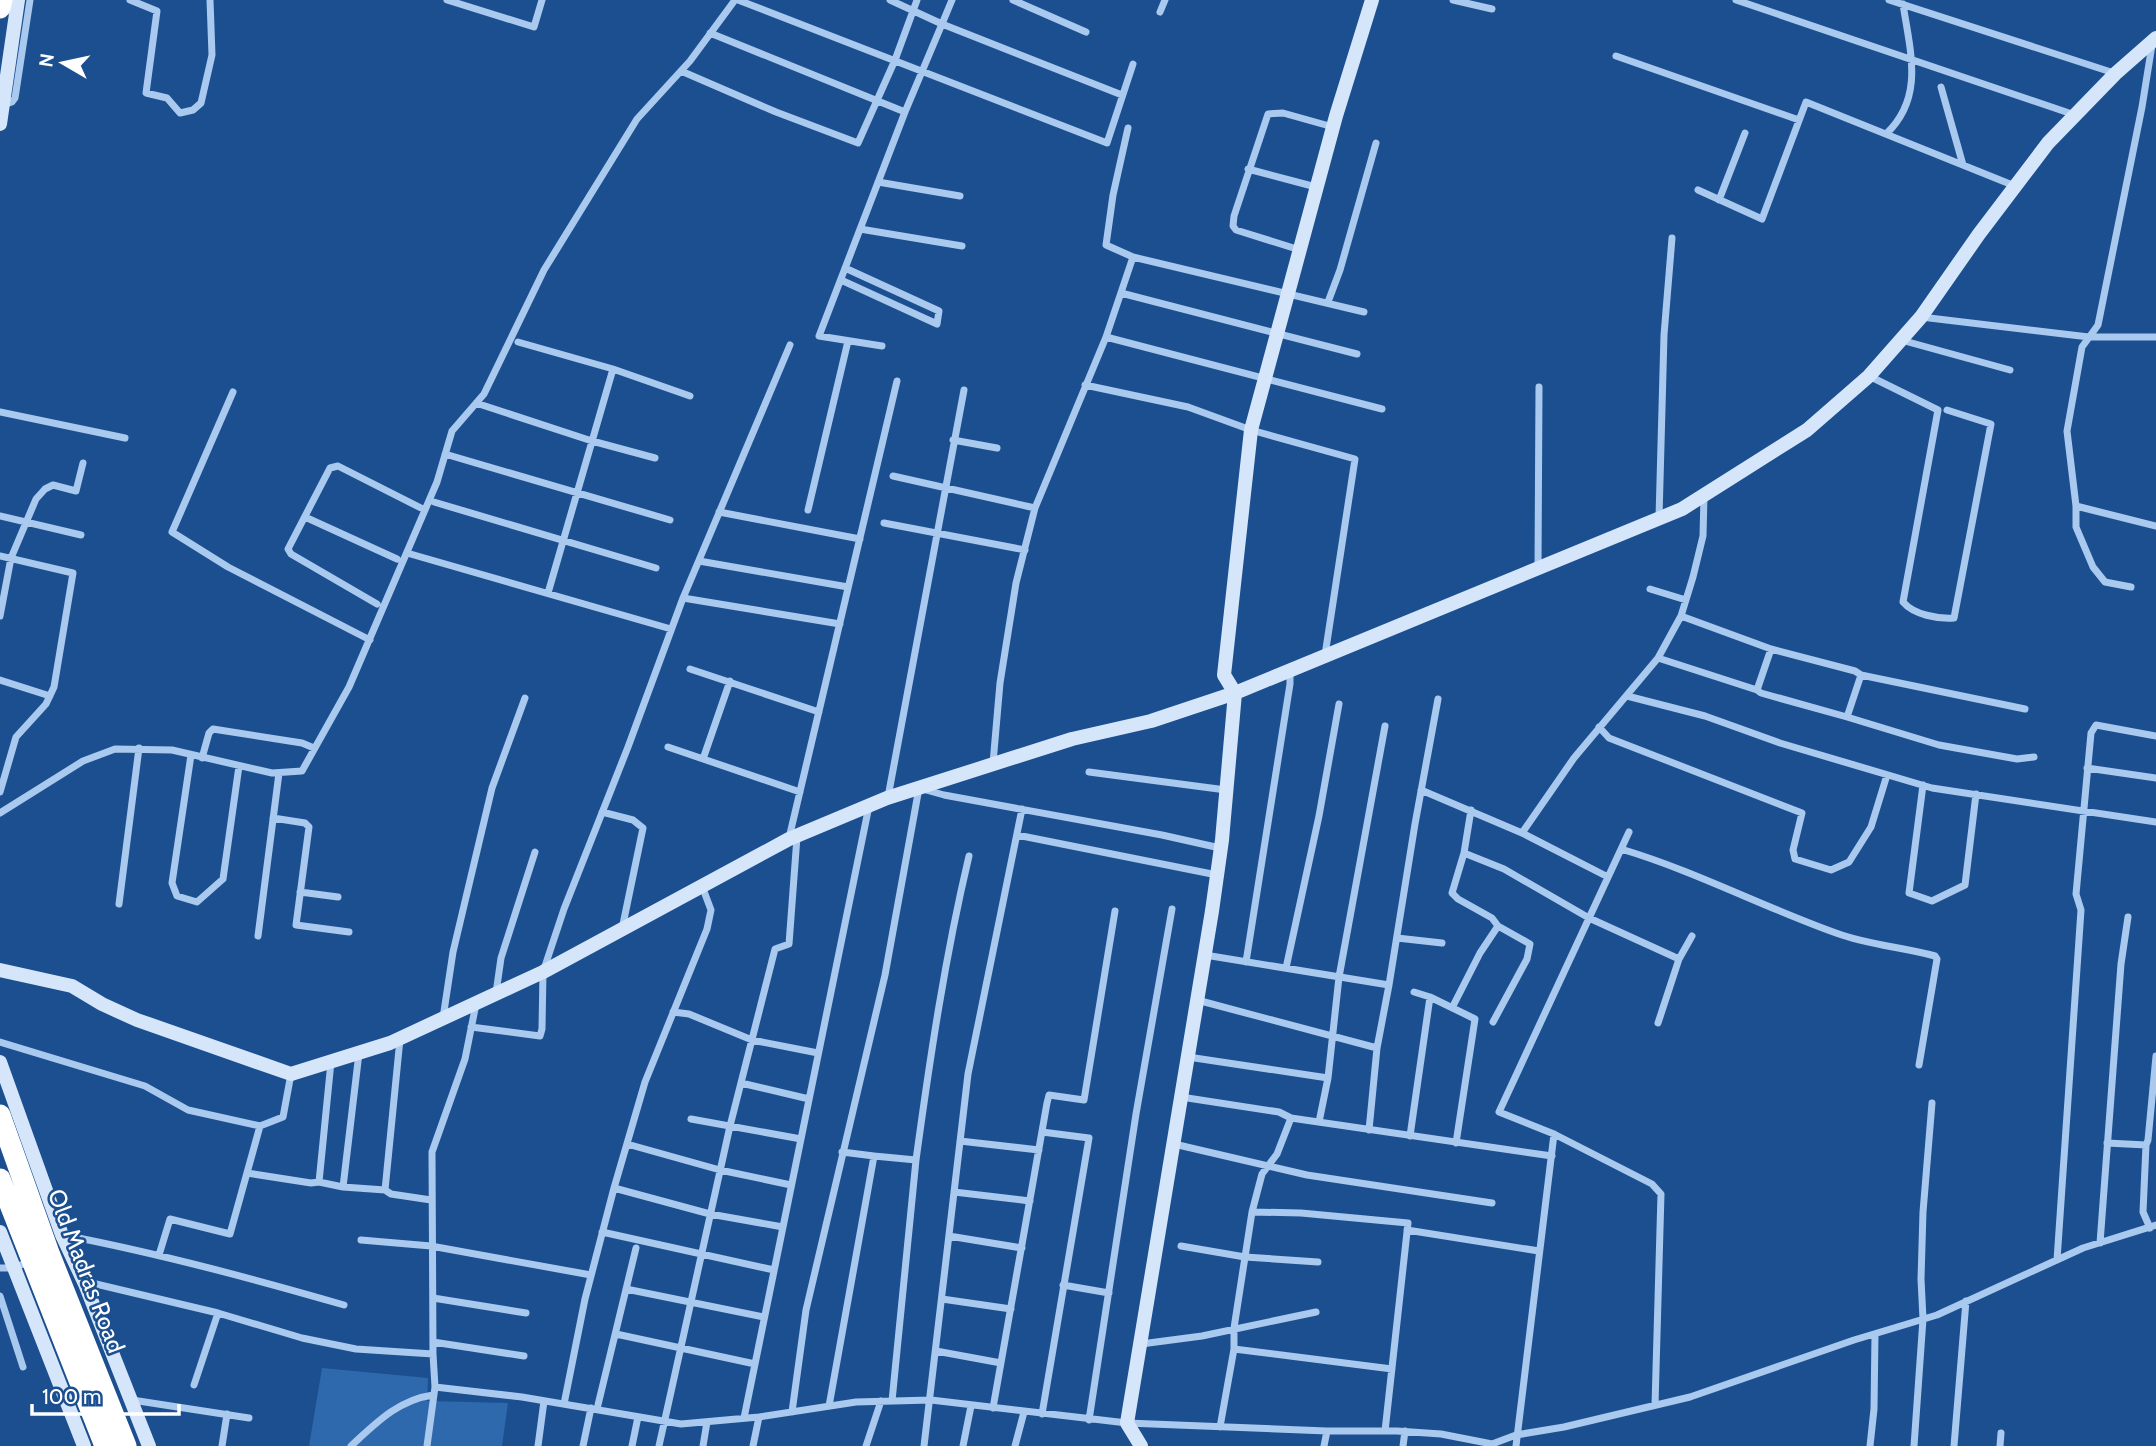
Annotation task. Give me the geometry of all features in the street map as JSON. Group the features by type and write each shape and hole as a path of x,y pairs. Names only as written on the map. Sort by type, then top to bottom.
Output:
{"highway":[{"path":"0,8 2,0"},
{"name":"Old Madras Road","path":"0,1115 49,1253 126,1446"},
{"name":"Old Madras Road","path":"0,1179 15,1266 105,1446"}],"street":[{"path":"0,124 18,0"},
{"path":"3,105 12,102 15,97 30,0"},
{"path":"130,0 156,11 146,93 167,98 180,113 186,113 201,103 212,55 210,0"},
{"path":"447,0 534,27 542,0"},
{"path":"0,813 83,761 116,749 172,750 279,773 302,771 349,687 370,640 425,510 452,431 484,394 544,270 637,119 681,71 736,0 1107,143 1133,64"},
{"path":"890,0 1122,95"},
{"path":"681,71 776,112 858,143 895,60 917,0"},
{"path":"882,346 820,336 905,112 952,0"},
{"path":"1013,0 1086,33"},
{"path":"1160,12 1165,0"},
{"path":"1142,1446 1128,1423 1217,875 1235,693 1224,675 1251,430 1333,127 1372,0"},
{"path":"1453,0 1492,9"},
{"path":"1736,0 2075,115"},
{"path":"1889,0 2115,74"},
{"path":"1886,134 1903,114 1914,71 1903,4"},
{"path":"710,33 905,112"},
{"path":"0,970 72,986 137,1020 291,1074 400,1039 543,972 793,838 887,798 1072,739 1151,722 1235,693 1659,519 1704,496 1807,430 1869,376 1921,317 2048,143 2115,74 2154,39"},
{"path":"2131,587 2105,582 2093,567 2076,527 2067,431 2082,347 2098,325 2154,39"},
{"path":"1616,56 1799,120"},
{"path":"1941,87 1962,165"},
{"path":"1698,190 1762,219 1806,102 2015,186"},
{"path":"1300,250 1236,230 1233,226 1234,216 1268,114 1283,113 1333,127"},
{"path":"1128,128 1105,244 1133,257 1364,312"},
{"path":"1719,200 1745,133"},
{"path":"1328,302 1340,270 1376,143"},
{"path":"1248,170 1317,187"},
{"path":"878,182 960,196"},
{"path":"860,229 962,246"},
{"path":"1659,519 1664,335 1672,238"},
{"path":"992,764 1000,683 1016,583 1035,508 1106,338 1133,257"},
{"path":"841,280 937,324 939,311 845,268"},
{"path":"1121,293 1357,354"},
{"path":"1921,317 2089,337 2156,337"},
{"path":"1106,338 1382,409"},
{"path":"1901,340 2010,370"},
{"path":"808,510 848,341"},
{"path":"518,342 613,369 690,396"},
{"path":"471,1027 540,1036 543,972 564,909 683,598 790,345"},
{"path":"548,593 613,369"},
{"path":"1869,376 1938,410 1903,602 1910,610 1946,619 1954,618 1991,424 1947,410"},
{"path":"659,1446 730,1126 775,949 789,944 793,838 800,792 897,381"},
{"path":"1085,385 1188,407 1251,430 1355,458 1325,655"},
{"path":"1538,568 1539,387"},
{"path":"887,798 964,390"},
{"path":"233,392 172,532 228,567 370,640"},
{"path":"475,403 654,458"},
{"path":"0,412 125,438"},
{"path":"953,440 997,448"},
{"path":"445,454 670,520"},
{"path":"0,616 11,558 36,499 44,489 53,485 76,491 83,463"},
{"path":"377,604 291,554 288,548 330,468 338,466 425,510"},
{"path":"893,476 1035,508"},
{"path":"1522,833 1574,758 1658,658 1681,616 1703,536 1704,496"},
{"path":"434,502 656,568"},
{"path":"2076,506 2156,526"},
{"path":"719,512 860,538"},
{"path":"0,516 81,535"},
{"path":"305,517 397,559"},
{"path":"884,523 1025,550"},
{"path":"407,553 671,629"},
{"path":"0,556 73,573 54,687 50,696 16,737 0,792"},
{"path":"699,561 849,587"},
{"path":"1650,589 1686,600"},
{"path":"683,598 840,624"},
{"path":"1681,616 1771,649 1855,671 1861,675 2025,709"},
{"path":"1757,690 1771,649"},
{"path":"1658,658 1761,693 1938,745 2017,759 2034,757"},
{"path":"690,669 819,712"},
{"path":"1246,962 1275,792 1290,670"},
{"path":"1847,717 1861,675"},
{"path":"0,680 50,696"},
{"path":"703,759 730,681"},
{"path":"1627,696 1704,716 1780,743 1923,785 2156,822"},
{"path":"443,1018 453,952 492,788 525,698"},
{"path":"1369,1130 1377,1048 1438,699"},
{"path":"1286,968 1339,704"},
{"path":"2057,1260 2081,911 2076,894 2091,733 2096,725 2156,736"},
{"path":"1319,1122 1334,1036 1339,977 1385,726"},
{"path":"1599,727 1609,738 1802,813 1793,850 1795,859 1831,870 1849,862 1871,827 1887,775"},
{"path":"202,758 209,733 213,729 302,743 314,748"},
{"path":"668,747 800,792"},
{"path":"119,904 139,748"},
{"path":"191,755 172,883 177,896 197,902 223,879 239,766"},
{"path":"2087,768 2156,778"},
{"path":"1088,772 1226,790"},
{"path":"258,936 279,773"},
{"path":"1923,785 1909,893 1932,901 1965,885 1976,794"},
{"path":"919,788 1162,835 1220,849"},
{"path":"792,1412 806,1310 885,975 919,788"},
{"path":"1421,790 1522,833 1608,877"},
{"path":"744,1418 869,806"},
{"path":"924,1446 968,1074 1022,809"},
{"path":"1471,810 1464,853 1452,893 1492,918 1498,926 1530,944 1527,959 1493,1022"},
{"path":"603,811 633,820 643,828 622,929"},
{"path":"273,818 305,823 309,827 296,925 349,932"},
{"path":"1629,832 1499,1112 1555,1134 1651,1184 1661,1194 1655,1405"},
{"path":"1017,835 1217,875"},
{"path":"1621,849 1685,870 1838,934 1935,956 1937,959 1919,1065"},
{"path":"495,994 501,958 535,852"},
{"path":"1464,853 1504,869 1589,918 1679,959"},
{"path":"892,1401 915,1160 938,1004 969,856"},
{"path":"564,1404 591,1275 645,1082 707,929 711,910 702,886"},
{"path":"300,892 338,897"},
{"path":"1089,1420 1136,1114 1172,909"},
{"path":"993,1408 1049,1095 1084,1100 1115,911"},
{"path":"2100,1243 2121,964 2128,917"},
{"path":"1452,1008 1480,953 1498,926"},
{"path":"1658,1023 1679,959 1692,936"},
{"path":"1397,938 1442,943"},
{"path":"1205,955 1390,985"},
{"path":"1414,992 1475,1019 1456,1143"},
{"path":"1410,1136 1430,997"},
{"path":"1198,1000 1377,1048"},
{"path":"426,1446 434,1391 432,1152 465,1059 477,1003"},
{"path":"673,1012 689,1014 752,1040 818,1053"},
{"path":"385,1191 400,1039"},
{"path":"0,1042 145,1086 188,1110 260,1126 283,1117 291,1074"},
{"path":"343,1187 359,1053"},
{"path":"351,1446 385,1415 434,1391 544,1401 664,1422 707,1422 759,1417 829,1405 930,1401 1128,1423 1327,1431 1405,1431 1494,1445 1516,1435 1564,1427 1690,1397 1923,1320 2057,1260 2153,1227 2143,1212 2146,1145 2156,1056"},
{"path":"1188,1057 1328,1078"},
{"path":"0,1062 62,1235 85,1284 149,1446"},
{"path":"319,1182 331,1062"},
{"path":"741,1083 809,1099"},
{"path":"1181,1097 1279,1112 1291,1118 1552,1156"},
{"path":"1914,1446 1923,1320 1922,1249 1932,1103"},
{"path":"1220,1427 1234,1349 1234,1328 1252,1212 1262,1174 1277,1154 1291,1118"},
{"path":"691,1119 801,1139"},
{"path":"159,1255 170,1219 230,1234 260,1126"},
{"path":"1042,1132 1089,1138 1042,1414"},
{"path":"1516,1446 1555,1134"},
{"path":"960,1141 1039,1150"},
{"path":"2107,1143 2146,1145"},
{"path":"627,1144 720,1170 791,1185"},
{"path":"1174,1144 1307,1174 1492,1203"},
{"path":"842,1152 915,1160"},
{"path":"829,1405 874,1156"},
{"path":"247,1173 385,1191 431,1200"},
{"path":"614,1188 710,1214 783,1227"},
{"path":"954,1192 1030,1201"},
{"path":"1252,1212 1301,1213 1408,1223 1385,1431"},
{"path":"1407,1230 1539,1251"},
{"path":"0,1232 84,1446"},
{"path":"602,1232 774,1270"},
{"path":"62,1235 241,1275 344,1305"},
{"path":"949,1236 1022,1248"},
{"path":"361,1240 431,1246 591,1275"},
{"path":"1181,1246 1245,1256 1318,1262"},
{"path":"583,1446 616,1334 636,1248"},
{"path":"85,1284 96,1284 218,1313 302,1338 356,1349 433,1354"},
{"path":"1063,1285 1109,1293"},
{"path":"626,1289 764,1317"},
{"path":"0,1296 3,1316 23,1367"},
{"path":"433,1298 526,1313"},
{"path":"942,1299 1011,1309"},
{"path":"1954,1446 1966,1301"},
{"path":"1141,1344 1202,1336 1317,1312"},
{"path":"194,1385 218,1313"},
{"path":"616,1334 755,1364"},
{"path":"1870,1446 1874,1409 1875,1334"},
{"path":"433,1342 524,1356"},
{"path":"1234,1349 1392,1369"},
{"path":"936,1351 1002,1363"},
{"path":"131,1400 249,1418"},
{"path":"538,1446 544,1401"},
{"path":"866,1446 881,1401"},
{"path":"963,1446 971,1406"},
{"path":"1015,1446 1024,1412"},
{"path":"222,1446 227,1414"},
{"path":"632,1446 638,1417"},
{"path":"753,1446 759,1417"},
{"path":"703,1446 707,1422"},
{"path":"1324,1446 1327,1431"},
{"path":"1403,1446 1405,1431"},
{"path":"2000,1446 2001,1433"}],"shaded area":[{"path":"322,1368 428,1378 427,1401 508,1403 502,1446 309,1446"}]}
